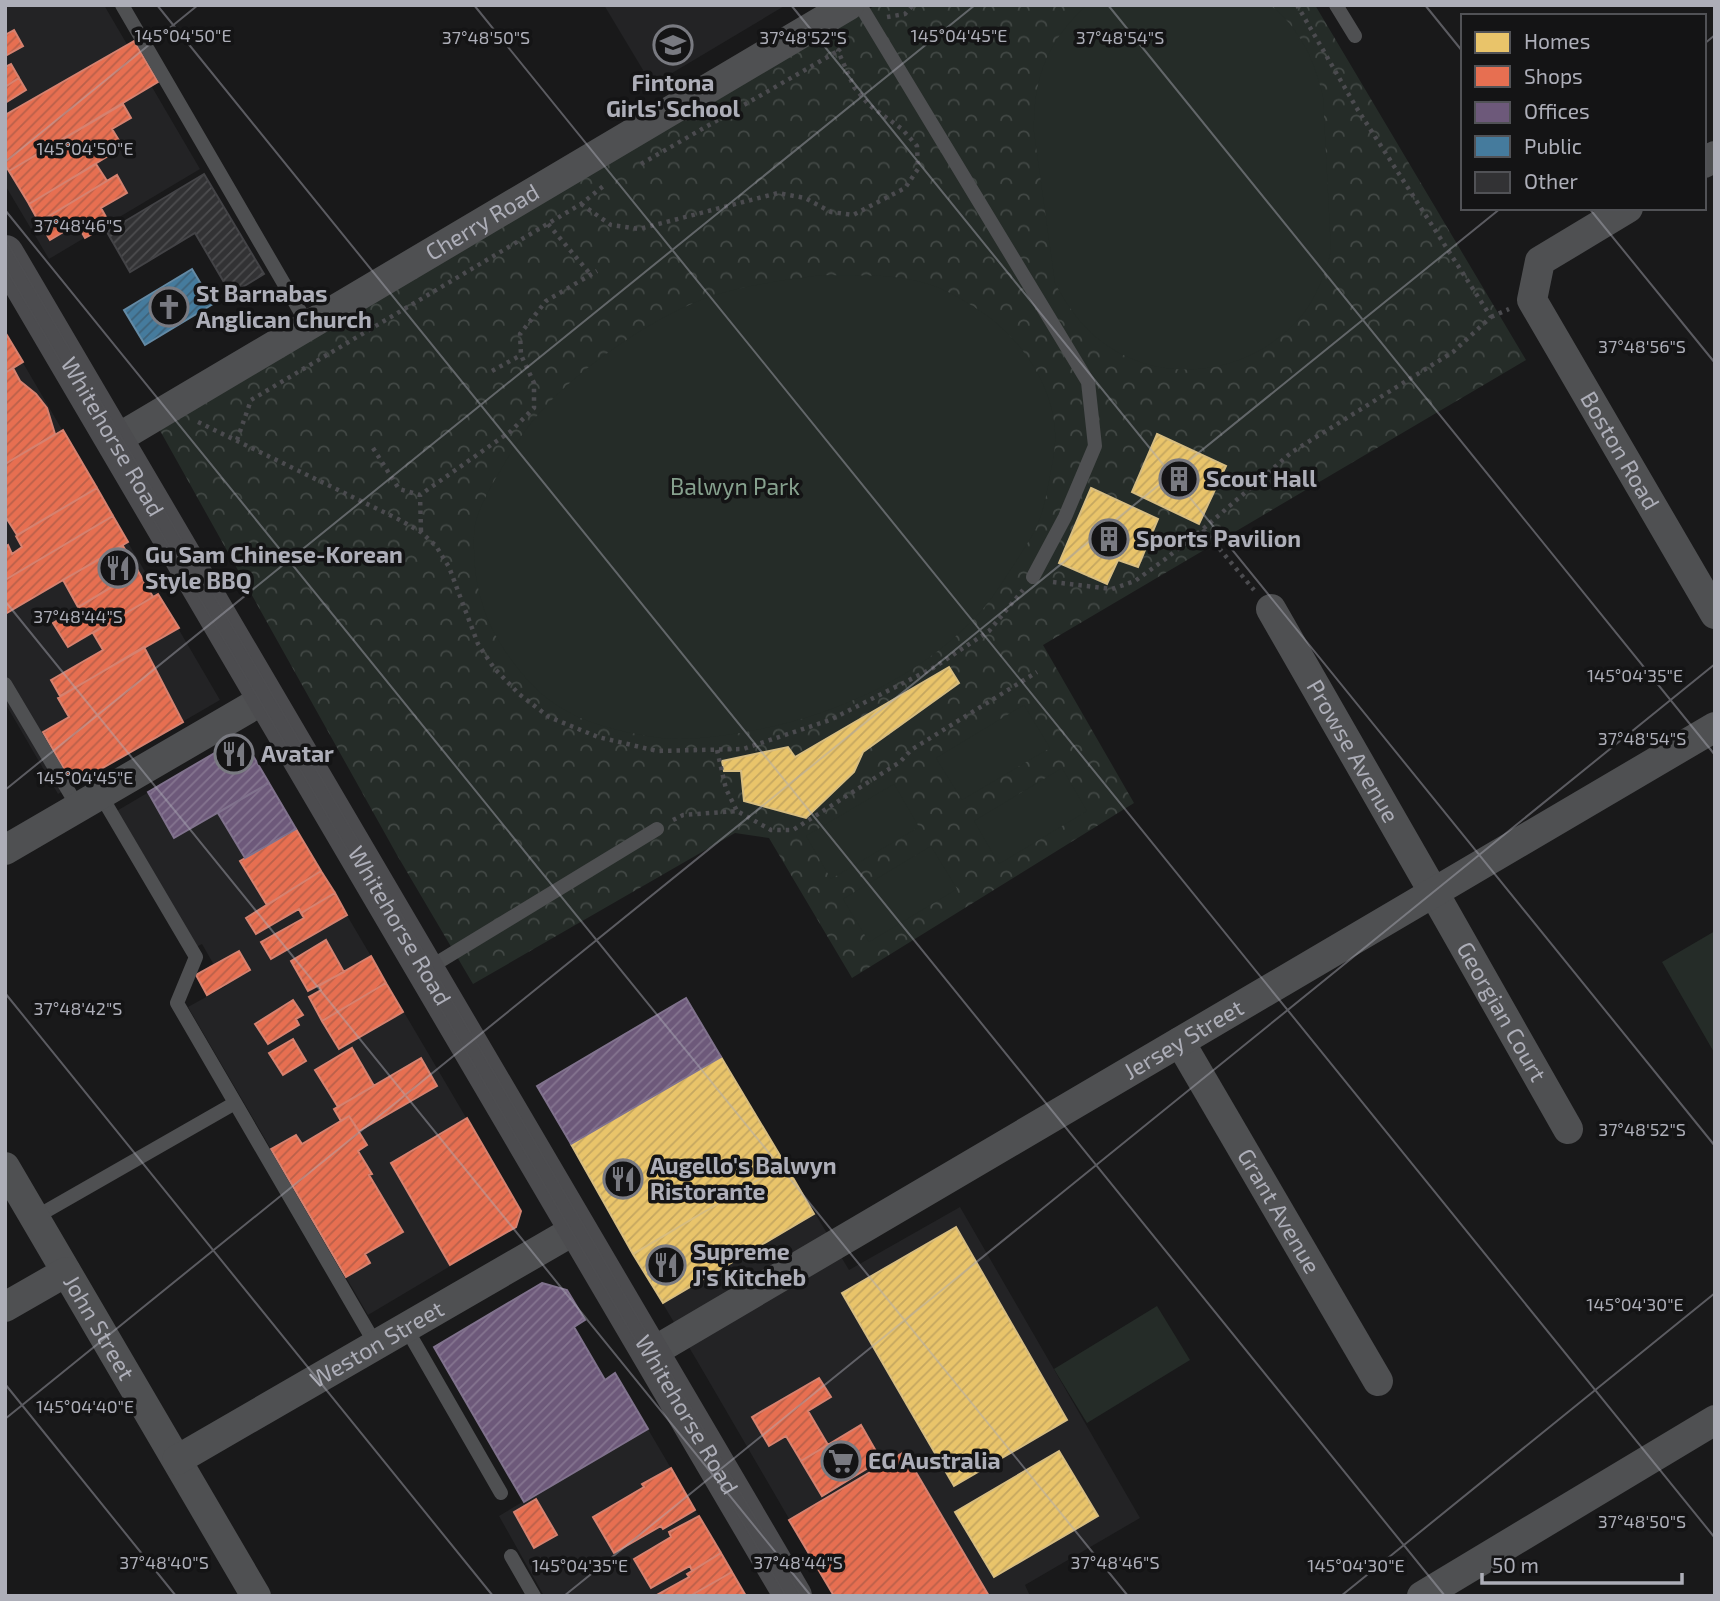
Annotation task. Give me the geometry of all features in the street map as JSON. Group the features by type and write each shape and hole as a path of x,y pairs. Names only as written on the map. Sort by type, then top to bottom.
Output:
{"main road":[{"name":"Whitehorse Road","path":"5,254 793,1596"}],"street":[{"name":"Cherry Road","path":"115,440 308,325 859,13"},
{"name":"Boston Road","path":"1625,210 1540,261 1532,300 1715,614"},
{"name":"Prowse Avenue","path":"1271,609 1434,893"},
{"path":"5,849 266,698"},
{"name":"Jersey Street","path":"651,1353 1715,727"},
{"name":"Georgian Court","path":"1434,893 1568,1129"},
{"name":"Grant Avenue","path":"1180,1042 1378,1381"},
{"name":"John Street","path":"5,1167 256,1596"},
{"name":"Weston Street","path":"177,1460 578,1228"},
{"path":"5,1307 66,1272"},
{"path":"1422,1596 1715,1420"}],"lane":[{"path":"122,5 308,325"},
{"path":"860,5 859,13 1088,382 1095,446 1065,517 1033,577"},
{"path":"1336,5 1355,36"},
{"path":"5,684 89,800 196,957 177,1003 376,1345"},
{"path":"425,970 657,829"},
{"path":"34,1218 235,1103"},
{"path":"406,1328 501,1493"},
{"path":"511,1556 534,1596"}],"path":[{"path":"168,408 421,532 436,546 449,567 478,644 494,668 519,694 549,717 598,737 657,751 743,749 831,720 933,668 989,631 1033,577 1112,589 1135,581 1203,529 1292,452 1453,352 1491,317 1356,107 1297,5"},
{"path":"641,164 838,51 859,13"},
{"path":"582,204 611,225 639,229 778,193 804,198 831,212 853,215 905,188 918,169 917,146 902,129 869,105 853,87 838,51"},
{"path":"237,440 251,400 582,204 607,184"},
{"path":"548,224 591,275"},
{"path":"420,495 511,431 534,408 534,383 521,355 520,334 546,301 597,271"},
{"path":"492,371 521,355"},
{"path":"373,448 400,489 420,495"},
{"path":"420,495 421,532"},
{"path":"1203,529 1271,609"},
{"path":"657,829 683,815 737,811 771,830 793,830 900,762 911,750 1038,672"},
{"path":"717,750 726,789 737,811"}],"shaded area":[{"path":"5,5 104,5 200,169 49,259 5,185"},
{"name":"Fintona Girls' School","path":"604,5 786,5 652,85"},
{"path":"5,332 220,700 58,794 5,703"},
{"path":"242,737 521,1211 516,1227 368,1315 188,1007 226,986 202,944 196,947 115,812"},
{"path":"686,998 849,1270 960,1207 1140,1518 1025,1585 1030,1596 834,1596 537,1086"},
{"path":"542,1283 567,1290 585,1320 574,1327 605,1379 615,1373 746,1596 544,1596 499,1516 524,1501 434,1347"}],"green space":[{"name":"Balwyn Park","path":"876,5 1315,5 1526,360 1043,645 1134,803 852,978 769,838 735,833 473,984 397,855 158,427"},
{"path":"1087,5 1270,5 1290,24 1311,58 1323,97 1331,251 1320,284 1303,314 1282,335 1258,351 1232,362 1204,368 1176,369 1148,364 1122,354 1097,338 1073,313 1055,283 1034,132 1036,95 1052,47"},
{"path":"822,275 889,277 915,280 936,287 986,315 1023,351 1042,382 1053,415 1055,432 1054,456 1044,505 1029,541 987,604 954,638 904,674 849,702 820,713 747,732 675,739 647,736 599,725 562,708 545,697 530,682 500,643 483,607 477,581 475,526 487,495 511,453 525,431 561,391 608,352 660,320 685,307 723,293 765,283"},
{"path":"1024,705 1050,748 962,800 936,758"},
{"path":"1062,768 1087,811 999,864 974,821"},
{"path":"894,784 919,827 831,879 806,836"},
{"path":"931,846 957,889 869,942 843,899"},
{"path":"1715,931 1715,1054 1662,962"},
{"path":"1157,1306 1190,1360 1087,1423 1054,1369"}],"building: Homes":[{"name":"Scout Hall","path":"1157,434 1226,466 1199,524 1132,492"},
{"name":"Sports Pavilion","path":"1091,488 1158,519 1138,567 1118,560 1107,584 1059,563"},
{"path":"949,667 959,683 863,752 854,772 806,818 744,801 741,771 724,771 722,761 788,747 795,757"},
{"path":"721,1057 785,1164 633,1254 571,1144"},
{"path":"785,1164 814,1214 663,1303 633,1254"},
{"path":"956,1227 1067,1420 954,1486 842,1293"},
{"path":"1059,1451 1098,1516 994,1577 955,1512"}],"building: Shops":[{"path":"14,30 23,46 5,56 5,35"},
{"path":"134,41 158,82 9,171 5,165 5,115"},
{"path":"11,64 19,78 5,87 5,67"},
{"path":"19,78 26,90 5,103 5,87"},
{"path":"123,104 131,118 112,129 123,147 29,204 9,171"},
{"path":"96,164 107,181 39,222 29,204"},
{"path":"117,175 127,193 101,208 110,224 85,238 77,224 50,240 39,222"},
{"path":"5,332 23,362 5,373"},
{"path":"13,368 20,381 36,394 47,408 55,434 5,464 5,373"},
{"path":"63,430 97,488 17,535 5,516 5,464"},
{"path":"97,488 113,516 5,580 5,547 8,545 12,554 22,547 16,536"},
{"path":"113,516 128,542 5,614 5,580"},
{"path":"123,546 138,571 78,607 63,580"},
{"path":"138,571 153,597 68,647 53,623"},
{"path":"158,594 179,628 60,696 51,680 103,650 93,633"},
{"path":"144,647 183,722 73,785 43,732 69,717 58,698"},
{"path":"296,829 321,871 267,905 240,861"},
{"path":"321,871 335,893 301,913 299,909 256,934 246,918"},
{"path":"335,893 347,915 271,959 261,942 304,918 301,913"},
{"path":"326,940 344,972 308,991 291,961"},
{"path":"239,951 250,970 207,995 196,975"},
{"path":"371,956 386,983 322,1021 309,997 321,990 319,986"},
{"path":"386,983 403,1012 339,1049 322,1021"},
{"path":"293,1000 303,1015 296,1019 299,1025 268,1044 255,1024"},
{"path":"293,1039 306,1061 283,1075 269,1053"},
{"path":"352,1048 374,1086 338,1107 315,1070"},
{"path":"421,1058 437,1086 359,1131 349,1116 341,1121 334,1109"},
{"path":"349,1116 367,1145 358,1151 372,1174 369,1175 403,1232 365,1254 370,1263 346,1277 271,1149 296,1135 302,1144"},
{"path":"467,1118 521,1211 516,1227 450,1265 391,1163"},
{"path":"819,1378 831,1397 808,1411 828,1445 801,1461 786,1436 769,1446 752,1417"},
{"name":"EG Australia","path":"861,1425 881,1460 822,1496 801,1461"},
{"path":"904,1452 989,1596 834,1596 789,1520"},
{"path":"671,1468 695,1510 614,1553 593,1517"},
{"path":"536,1499 557,1535 534,1548 514,1512"},
{"path":"699,1516 721,1553 692,1571 690,1566 651,1588 634,1559 671,1537 669,1532"},
{"path":"721,1553 732,1572 690,1596 655,1596 689,1577 687,1574"},
{"path":"732,1572 746,1596 690,1596"}],"building: Offices":[{"path":"242,737 269,783 174,838 148,792"},
{"path":"269,783 296,829 245,858 218,813"},
{"path":"686,998 721,1057 571,1144 537,1086"},
{"path":"542,1283 567,1290 585,1320 574,1327 605,1380 615,1373 648,1429 524,1502 434,1347"}],"building: Public":[{"name":"St Barnabas Anglican Church","path":"192,269 213,304 145,345 124,310"}],"building: Other":[{"path":"204,174 264,274 231,294 195,233 130,272 107,232"}],"tram line":[{"path":"5,239 801,1596"},
{"path":"5,267 786,1596"}],"place":[{"name":"Fintona Girls' School","path":"673,45"},
{"name":"St Barnabas Anglican Church","path":"169,307"},
{"name":"Scout Hall","path":"1179,479"},
{"name":"Sports Pavilion","path":"1109,539"},
{"name":"Gu Sam Chinese-Korean Style BBQ","path":"118,568"},
{"name":"Avatar","path":"234,754"},
{"name":"Augello's Balwyn Ristorante","path":"623,1179"},
{"name":"Supreme J's Kitcheb","path":"666,1265"},
{"name":"EG Australia","path":"841,1461"}]}
